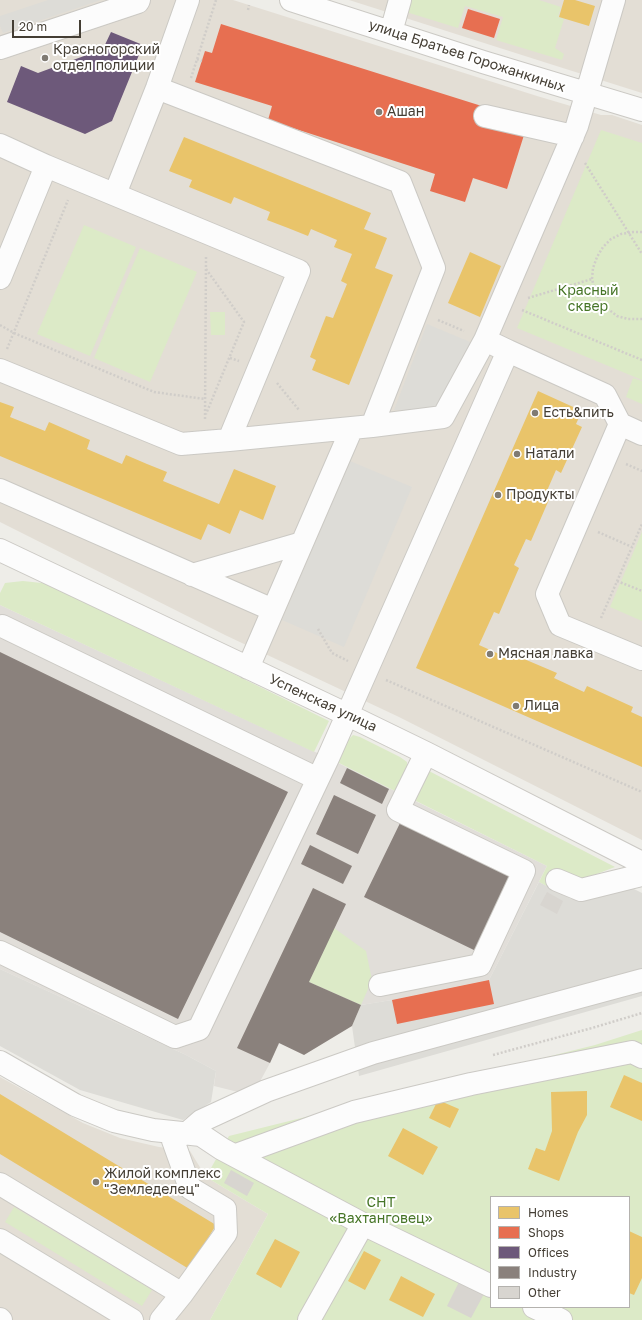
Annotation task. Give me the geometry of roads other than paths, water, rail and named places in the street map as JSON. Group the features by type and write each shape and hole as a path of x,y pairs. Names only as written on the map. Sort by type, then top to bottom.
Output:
{"street":[{"path":"0,48 138,2 139,0"},
{"path":"114,194 157,88 188,0"},
{"name":"улица Братьев Горожанкиных","path":"292,0 642,110"},
{"path":"391,32 400,0"},
{"path":"3,361 181,444 362,427 443,417 485,340 573,136 614,0"},
{"path":"157,88 400,182 434,268 417,311 362,427 302,543 248,668"},
{"path":"485,116 573,136"},
{"path":"0,145 46,166 299,271 229,440"},
{"path":"0,278 46,166"},
{"path":"485,340 606,395 620,424 642,434"},
{"path":"0,952 175,1037 199,1029 348,715 508,351"},
{"path":"620,424 547,594 560,625 642,659"},
{"path":"0,490 273,610"},
{"path":"192,575 302,543"},
{"name":"Успенская улица","path":"1,552 348,715 642,863"},
{"path":"2,626 318,779"},
{"path":"380,985 480,965 524,871 398,810 426,753"},
{"path":"557,880 581,890 642,875"},
{"path":"178,1133 266,1091 373,1053 642,980"},
{"path":"229,1152 354,1112 471,1084 637,1055"},
{"path":"0,1062 75,1105 114,1121 153,1130 201,1136 363,1224 490,1286"},
{"path":"161,1320 182,1294 226,1233 225,1209 190,1188 178,1133"},
{"path":"0,1184 182,1294"},
{"path":"309,1320 363,1224"},
{"path":"0,1240 132,1320"},
{"path":"536,1308 561,1320"}],"place":[{"name":"Красногорский отдел полиции","path":"45,58"},
{"name":"Ашан","path":"379,112"},
{"name":"Есть&пить","path":"535,413"},
{"name":"Натали","path":"517,454"},
{"name":"Продукты","path":"498,495"},
{"name":"Мясная лавка","path":"490,654"},
{"name":"Лица","path":"516,706"},
{"name":"Жилой комплекс \"Земледелец\"","path":"96,1182"}],"park label":[{"name":"Красный сквер","path":"588,300"},
{"name":"СНТ «Вахтанговец»","path":"381,1212"}]}
